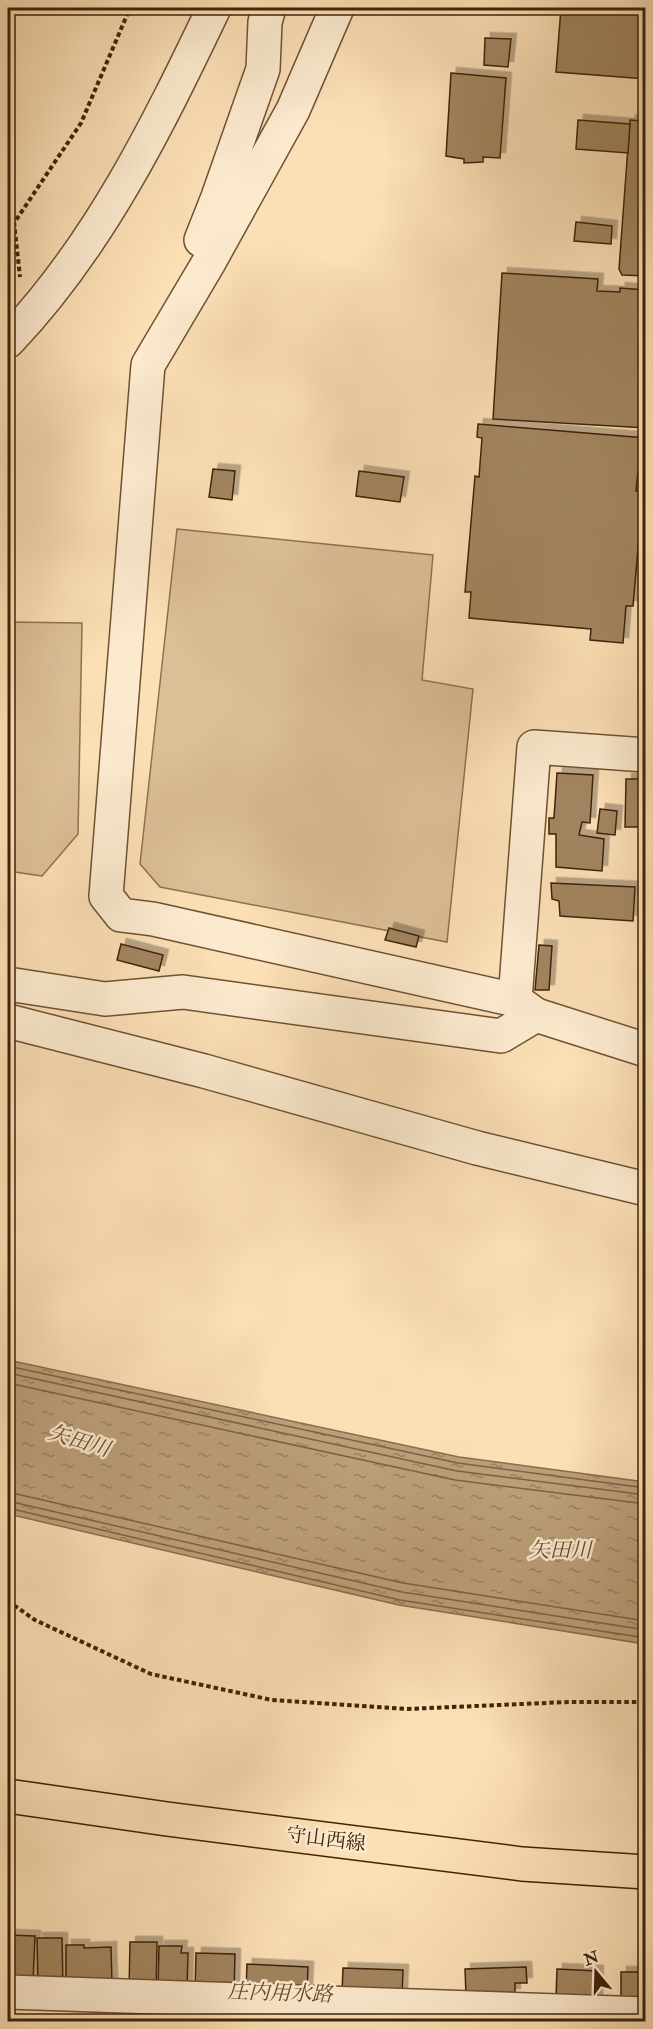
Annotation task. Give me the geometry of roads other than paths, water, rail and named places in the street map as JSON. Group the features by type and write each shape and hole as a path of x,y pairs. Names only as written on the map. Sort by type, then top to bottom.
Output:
{"main road":[{"name":"守山西線","path":"8,1796 167,1819 522,1864 645,1872"}],"street":[{"path":"16,332 69,270 129,174 176,88 214,8"},
{"path":"209,262 197,249 218,197 262,69 265,22 269,8"},
{"path":"262,69 288,66 315,8"},
{"path":"337,8 293,110 209,262 148,365 106,896 122,915 153,920 525,1007 645,1050"},
{"path":"8,984 105,999 183,992 501,1036 525,1007 534,747 645,755"},
{"path":"8,1021 204,1071 477,1148 645,1189"},
{"path":"8,1992 59,2007 449,2015 645,2014"}],"water":[{"name":"矢田川","path":"8,1360 459,1457 645,1482 645,1644 399,1605 8,1514"}],"water label":[{"name":"庄内用水路","path":"280,1993"}]}
